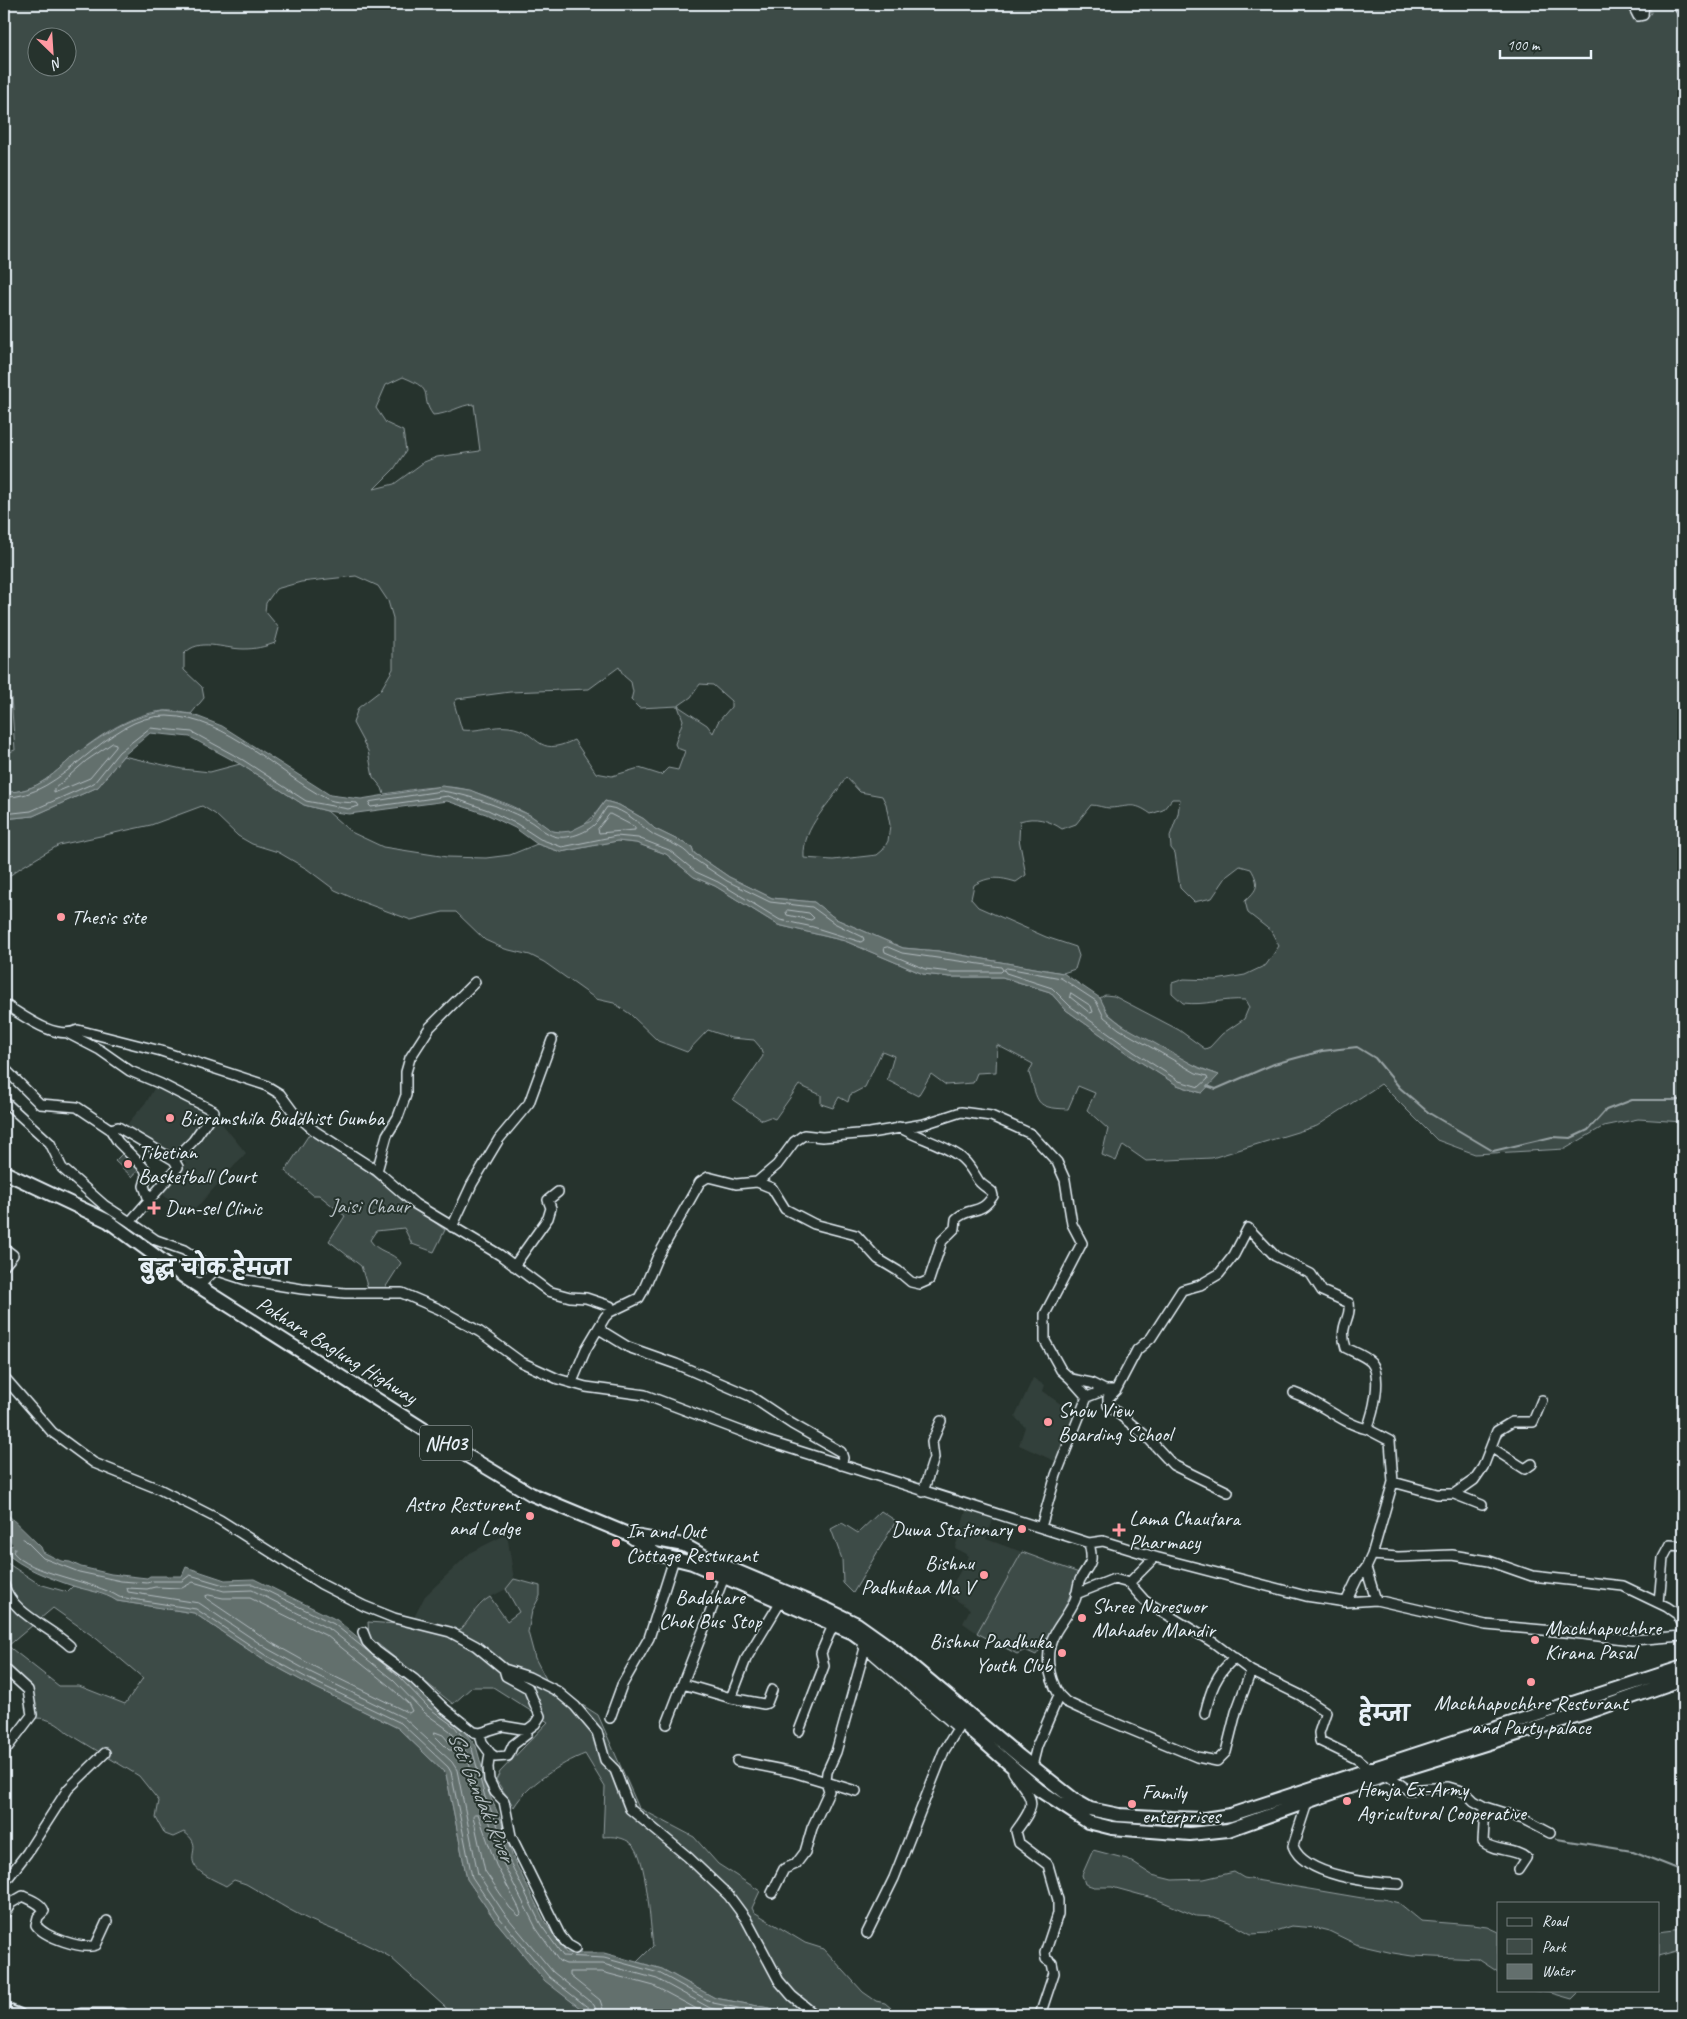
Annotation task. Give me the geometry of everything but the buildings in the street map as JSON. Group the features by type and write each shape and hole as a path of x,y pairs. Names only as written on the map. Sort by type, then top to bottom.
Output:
{"highway":[{"name":"Pokhara Baglung Highway","path":"4,1172 108,1221 199,1286 366,1393 531,1494 630,1535 684,1545 715,1562 826,1608 857,1624 888,1646 1076,1801 1090,1809 1119,1815 1194,1819 1230,1815 1683,1667"},
{"name":"Pokhara Baglung Highway","path":"630,1535 656,1554 692,1563 834,1623 889,1659 1039,1790 1080,1818 1092,1824 1112,1828 1173,1834 1214,1833 1244,1826 1387,1775 1683,1680"}],"main road":[{"path":"4,2009 19,2015"},
{"path":"81,2015 123,2015"}],"street":[{"path":"1632,4 1638,16 1643,15 1644,4"},
{"path":"1677,4 1683,13"},
{"path":"377,1171 383,1156 387,1135 398,1117 406,1095 406,1072 410,1058 430,1027 475,982"},
{"path":"4,1004 42,1027 70,1034 100,1050 130,1071 161,1084 214,1112 192,1141 174,1160"},
{"path":"70,1034 78,1030 161,1051 265,1085 280,1094 294,1114 315,1131 377,1171 415,1204 514,1266 548,1291 570,1297 586,1298 610,1306 610,1312"},
{"path":"452,1227 472,1184 499,1139 529,1103 552,1040"},
{"path":"4,1068 40,1104 77,1108 110,1129 118,1142 145,1169 144,1186 149,1200"},
{"path":"4,1102 50,1143 62,1168 104,1205 156,1240 184,1250 215,1270 246,1280 302,1289 345,1293 402,1293 439,1309 480,1332 521,1362 558,1379 586,1387 645,1395 767,1441 923,1492 1089,1543 1103,1541 1155,1557 1306,1596 1346,1602 1376,1600 1511,1629 1565,1632 1632,1640 1683,1636"},
{"path":"757,1182 778,1165 794,1142 804,1135 822,1137 870,1132 924,1124 961,1112 990,1116 1031,1134 1057,1162 1065,1180 1072,1224 1082,1243 1045,1314 1045,1341 1061,1370 1087,1397"},
{"path":"110,1129 118,1127 174,1160 178,1167 130,1222"},
{"path":"572,1382 586,1349 610,1312 639,1298 661,1252 700,1182 708,1177 736,1184 757,1182 772,1188 784,1210 814,1224 856,1235 878,1259 898,1270 911,1282 920,1284 929,1280 942,1241 955,1228 956,1219 963,1213 982,1209 993,1196 992,1192 978,1181 974,1171 959,1156 940,1145 917,1138 899,1127"},
{"path":"514,1266 548,1218 551,1208 548,1200 558,1192"},
{"path":"1228,1492 1173,1465 1147,1437 1108,1405 1108,1398 1116,1390 1137,1350 1151,1338 1182,1290 1200,1285 1219,1274 1234,1255 1248,1228 1275,1256 1311,1274 1322,1291 1349,1303 1349,1311 1342,1329 1346,1348 1370,1362 1376,1377 1374,1402 1366,1428"},
{"path":"4,1248 13,1255 4,1266"},
{"path":"199,1286 215,1270"},
{"path":"600,1326 602,1331 628,1347 676,1364 750,1396 792,1424 841,1452 843,1458 840,1465"},
{"path":"4,1377 52,1432 94,1463 159,1489 220,1520 320,1584 364,1606 394,1618 450,1632 476,1646 504,1669 540,1682 557,1691 575,1706 597,1732 606,1760 614,1770 630,1809 688,1856 729,1896 746,1919 780,1981 792,1996 815,2015"},
{"path":"1071,1379 1105,1390"},
{"path":"1041,1527 1056,1475 1087,1397 1105,1390 1116,1390"},
{"path":"1294,1393 1321,1405 1350,1425 1366,1428 1390,1441 1393,1482 1372,1555 1366,1568 1357,1579 1346,1602"},
{"path":"1454,1494 1474,1480 1483,1467 1492,1448 1497,1431 1512,1422 1532,1422 1542,1400"},
{"path":"923,1492 934,1458 932,1442 941,1421"},
{"path":"1492,1448 1525,1470 1532,1464"},
{"path":"1393,1482 1437,1494 1454,1494 1482,1505"},
{"path":"1089,1543 1092,1559 1090,1566 1080,1579 1066,1617 1054,1634 1049,1655 1049,1676 1059,1695 1066,1702 1197,1756 1217,1761 1226,1752 1236,1712 1252,1671"},
{"path":"1659,1603 1663,1558 1670,1546 1683,1546"},
{"path":"1372,1555 1408,1557 1452,1555 1489,1561 1532,1576 1623,1586 1677,1614 1683,1625"},
{"path":"1129,1583 1155,1557"},
{"path":"610,1718 622,1685 649,1638 674,1560"},
{"path":"1366,1568 1376,1600"},
{"path":"667,1724 724,1577"},
{"path":"1076,1594 1114,1579 1129,1583 1145,1601 1235,1658 1252,1671 1326,1712 1319,1733 1320,1741 1357,1759 1369,1769"},
{"path":"4,1585 5,1591 22,1611 70,1646"},
{"path":"731,1698 746,1660 781,1601"},
{"path":"798,1731 824,1666 821,1653 834,1623"},
{"path":"363,1632 367,1642 376,1651 414,1679 445,1709 458,1717 464,1726 474,1732 480,1733 503,1726 527,1730"},
{"path":"772,1893 784,1869 796,1864 805,1852 812,1828 829,1791 826,1781 862,1642 958,1728 944,1751 894,1878 867,1933"},
{"path":"1205,1714 1208,1696 1216,1678 1235,1658"},
{"path":"4,1668 28,1690 32,1715 4,1752"},
{"path":"480,1733 482,1742 490,1753 495,1757 508,1756 513,1744 527,1734 527,1730 535,1724 540,1716 528,1688 506,1676 504,1669"},
{"path":"684,1684 731,1698 764,1704 767,1704 772,1690"},
{"path":"1032,1766 1037,1746 1059,1695"},
{"path":"4,1883 27,1853 68,1789 105,1753"},
{"path":"490,1753 489,1780 495,1792 504,1801 511,1836 560,1935 568,1945 575,1949"},
{"path":"1004,1760 1032,1800 1031,1812 1016,1831 1019,1843 1048,1865 1058,1900 1058,1914 1045,1953 1046,1959 1052,1963 1054,1973 1040,2015"},
{"path":"737,1761 793,1772 856,1791"},
{"path":"1387,1775 1408,1790 1448,1787 1465,1792 1474,1801 1485,1807 1523,1819 1550,1832"},
{"path":"1307,1803 1293,1846 1295,1852 1306,1861 1338,1876 1399,1884"},
{"path":"1485,1807 1482,1842 1490,1848 1522,1855 1526,1858 1518,1870"},
{"path":"4,1915 11,1903 23,1896 42,1906 44,1911 38,1917 36,1925 41,1931 56,1940 86,1946 96,1945 108,1921"},
{"path":"4,1897 11,1903"}],"shaded area":[{"name":"Bicramshila Buddhist Gumba","path":"157,1083 210,1114 176,1156 123,1129 147,1101"},
{"path":"214,1114 246,1153 188,1217 160,1192 186,1163 180,1157"},
{"name":"Snow View Boarding School","path":"1033,1378 1044,1385 1042,1391 1078,1416 1059,1463 1019,1445 1025,1427 1015,1417"},
{"name":"Bishnu Padhukaa Ma V","path":"966,1511 994,1518 986,1539 1022,1552 977,1633 963,1623 970,1609 947,1594 969,1556 955,1548"},
{"path":"507,1534 514,1579 506,1589 479,1603 464,1628 455,1635 410,1625 425,1596 471,1552"}],"green space":[{"path":"4,4 1629,4 1638,19 1645,20 1651,13 1650,4 1675,4 1683,16 1683,1122 1638,1119 1604,1126 1565,1149 1475,1154 1437,1140 1381,1084 1317,1126 1212,1158 1146,1161 1123,1145 1116,1161 1102,1155 1108,1129 1087,1110 1095,1093 1078,1086 1068,1109 1043,1105 1037,1097 1029,1073 1033,1064 997,1045 996,1072 977,1073 973,1083 946,1085 931,1074 918,1096 887,1080 894,1056 882,1051 865,1087 850,1095 848,1102 839,1097 833,1108 821,1104 821,1095 799,1085 775,1119 770,1117 762,1120 733,1100 763,1056 760,1047 754,1040 731,1038 708,1030 687,1052 658,1041 630,1014 614,1003 596,999 544,962 530,955 505,949 485,940 456,912 443,912 411,920 357,900 335,890 307,869 278,852 252,844 238,836 215,814 202,806 151,825 59,845 20,868 4,880 4,819 33,816 98,787 123,756 182,769 210,772 240,764 304,805 327,811 351,832 383,847 447,857 486,858 510,855 537,844 561,852 617,841 636,843 666,854 694,877 715,886 778,925 845,941 923,974 950,977 1002,977 1050,992 1066,1010 1131,1056 1177,1085 1201,1093 1219,1075 1177,1057 1133,1032 1108,1013 1100,998 1105,995 1114,996 1179,1030 1205,1049 1210,1047 1222,1034 1244,1019 1249,1007 1245,1000 1199,1004 1183,1003 1172,993 1172,983 1184,979 1216,980 1245,975 1266,965 1279,946 1271,931 1248,913 1245,901 1255,890 1256,879 1254,874 1251,869 1240,866 1227,876 1212,898 1194,902 1180,888 1175,853 1171,848 1170,836 1178,814 1180,799 1172,799 1163,810 1151,814 1135,806 1110,808 1091,805 1076,824 1062,829 1042,820 1020,821 1019,839 1026,875 1016,882 994,878 979,882 974,885 971,899 978,907 1046,937 1076,947 1079,956 1075,969 1063,973 938,951 903,948 836,919 814,902 772,898 729,877 694,853 692,847 655,829 644,819 619,805 605,801 584,825 570,832 562,833 550,830 531,816 510,805 460,788 439,787 384,794 382,788 373,777 368,751 353,723 358,708 380,691 393,669 393,618 388,601 378,586 356,576 301,582 276,589 266,603 265,611 279,628 275,643 260,648 248,649 204,645 190,649 184,654 184,670 202,687 204,698 191,714 164,711 130,720 98,738 54,774 37,785 27,789 4,792 4,754 15,750 11,698 4,697","holes":["403,377 414,382 424,390 427,403 433,415 474,404 480,451 437,457 424,462 394,484 374,489 394,469 406,451 403,431 386,423 376,408 386,385","619,667 624,676 631,682 633,692 631,700 639,708 678,706 683,720 675,744 677,748 685,751 678,770 668,768 661,775 639,768 612,776 596,773 574,740 551,747 538,742 519,729 509,727 462,730 454,703 457,699 510,692 589,689","700,684 713,685 731,701 731,707 718,722 713,733 707,725 678,706 691,697","846,777 860,792 882,796 886,804 890,825 888,841 883,850 877,855 833,860 804,858 805,846 812,825"]},
{"name":"Jaisi Chaur","path":"310,1133 331,1144 445,1230 434,1252 412,1244 404,1228 376,1231 370,1240 373,1244 401,1263 385,1288 368,1289 361,1266 329,1241 345,1216 319,1195 313,1195 285,1171"},
{"name":"Tibetian Basketball Court","path":"124,1152 140,1168 132,1177 115,1161"},
{"path":"881,1511 896,1521 853,1593 843,1583 842,1559 831,1529 842,1523 858,1533"},
{"path":"1022,1552 1079,1573 1061,1617 1036,1655 1025,1650 1017,1654 977,1633"},
{"path":"4,1561 39,1584 67,1592 73,1586 107,1594 117,1601 194,1613 262,1659 398,1728 446,1774 467,1879 495,1920 545,1980 589,2015 454,2015 390,1957 299,1915 246,1884 234,1880 226,1886 208,1877 196,1868 193,1860 194,1845 184,1832 173,1837 165,1834 156,1818 159,1801 139,1776 53,1722 36,1718 36,1707 29,1687 4,1665","holes":["53,1608 97,1639 143,1678 125,1704 79,1686 59,1686 8,1646"]},
{"path":"514,1579 540,1586 540,1596 532,1611 528,1632 535,1658 548,1683 598,1715 639,1808 694,1837 718,1864 760,1891 752,1908 754,1912 805,1943 824,1949 863,1992 876,2001 885,2003 899,2015 782,2015 774,2009 715,1998 662,1969 637,1962 653,1946 647,1892 641,1862 637,1851 626,1840 618,1837 603,1837 605,1787 585,1754 545,1776 527,1791 514,1807 496,1780 500,1772 548,1722 493,1687 472,1687 453,1704 369,1637 368,1622 410,1625 455,1635 479,1605 490,1597 507,1621 519,1612 506,1589"},
{"path":"1093,1850 1127,1859 1152,1875 1172,1880 1204,1879 1234,1872 1244,1878 1362,1898 1383,1899 1399,1903 1421,1921 1487,1927 1497,1932 1497,1971 1478,1959 1412,1956 1393,1953 1358,1945 1329,1931 1317,1928 1291,1926 1269,1933 1251,1934 1229,1922 1214,1917 1196,1916 1156,1899 1112,1887 1094,1887 1085,1884 1082,1875"},
{"path":"1683,1929 1683,1953 1676,1952 1660,1956 1660,1932"},
{"path":"1544,1992 1579,1992 1572,1999"}],"water":[{"path":"165,711 191,714 222,726 330,795 361,799 442,786 470,790 530,815 552,831 561,832 571,831 591,821 605,801 619,805 644,819 655,829 692,847 694,853 729,877 772,898 814,902 836,919 903,948 938,951 1063,973 1100,998 1108,1014 1122,1025 1199,1068 1219,1075 1202,1093 1177,1085 1131,1056 1066,1010 1050,992 1002,977 950,977 923,974 845,941 778,925 715,886 694,877 666,854 636,843 617,841 561,852 537,844 515,828 486,814 447,801 349,814 327,811 304,805 240,764 190,737 150,733 123,756 98,787 33,816 4,819 4,792 27,789 37,785 54,774 79,752 117,727 137,718"},
{"path":"4,1511 41,1547 43,1552 61,1561 111,1574 147,1578 150,1576 182,1576 186,1567 225,1580 254,1579 337,1620 421,1690 433,1705 458,1724 476,1746 490,1796 501,1820 513,1858 545,1922 566,1953 604,1953 662,1969 715,1998 774,2009 782,2015 589,2015 545,1981 495,1920 467,1879 446,1774 398,1728 262,1659 194,1613 117,1601 55,1580 19,1563 4,1551 4,1548 13,1545 15,1540 12,1534 4,1532"}],"waterway":[{"path":"1207,1086 1216,1089 1274,1064 1322,1051 1357,1047 1375,1058 1400,1088 1429,1113 1493,1151 1552,1137 1571,1138 1588,1130 1606,1110 1632,1100 1683,1100"},
{"name":"Seti Gandaki River","path":"4,1524 25,1551"},
{"path":"1557,1839 1632,1851 1683,1871"}],"place":[{"name":"Thesis site","path":"61,917"},
{"name":"Bicramshila Buddhist Gumba","path":"170,1118"},
{"name":"Tibetian Basketball Court","path":"128,1164"},
{"name":"Dun-sel Clinic","path":"154,1208"},
{"name":"Snow View Boarding School","path":"1048,1422"},
{"name":"Astro Resturent and Lodge","path":"530,1516"},
{"name":"Duwa Stationary","path":"1022,1529"},
{"name":"Lama Chautara Pharmacy","path":"1119,1530"},
{"name":"In and Out Cottage Resturant","path":"616,1543"},
{"name":"Bishnu Padhukaa Ma V","path":"984,1575"},
{"name":"Badahare Chok Bus Stop","path":"710,1576"},
{"name":"Shree Nareswor Mahadev Mandir","path":"1082,1618"},
{"name":"Machhapuchhre Kirana Pasal","path":"1535,1640"},
{"name":"Bishnu Paadhuka Youth Club","path":"1062,1653"},
{"name":"Machhapuchhre Resturant and Party palace","path":"1531,1682"},
{"name":"Hemja Ex-Army Agricultural Cooperative","path":"1347,1801"},
{"name":"Family enterprises","path":"1132,1804"}],"district":[{"name":"बुद्ध चोक हेमजा","path":"215,1267"},
{"name":"हेम्जा","path":"1384,1713"}]}
